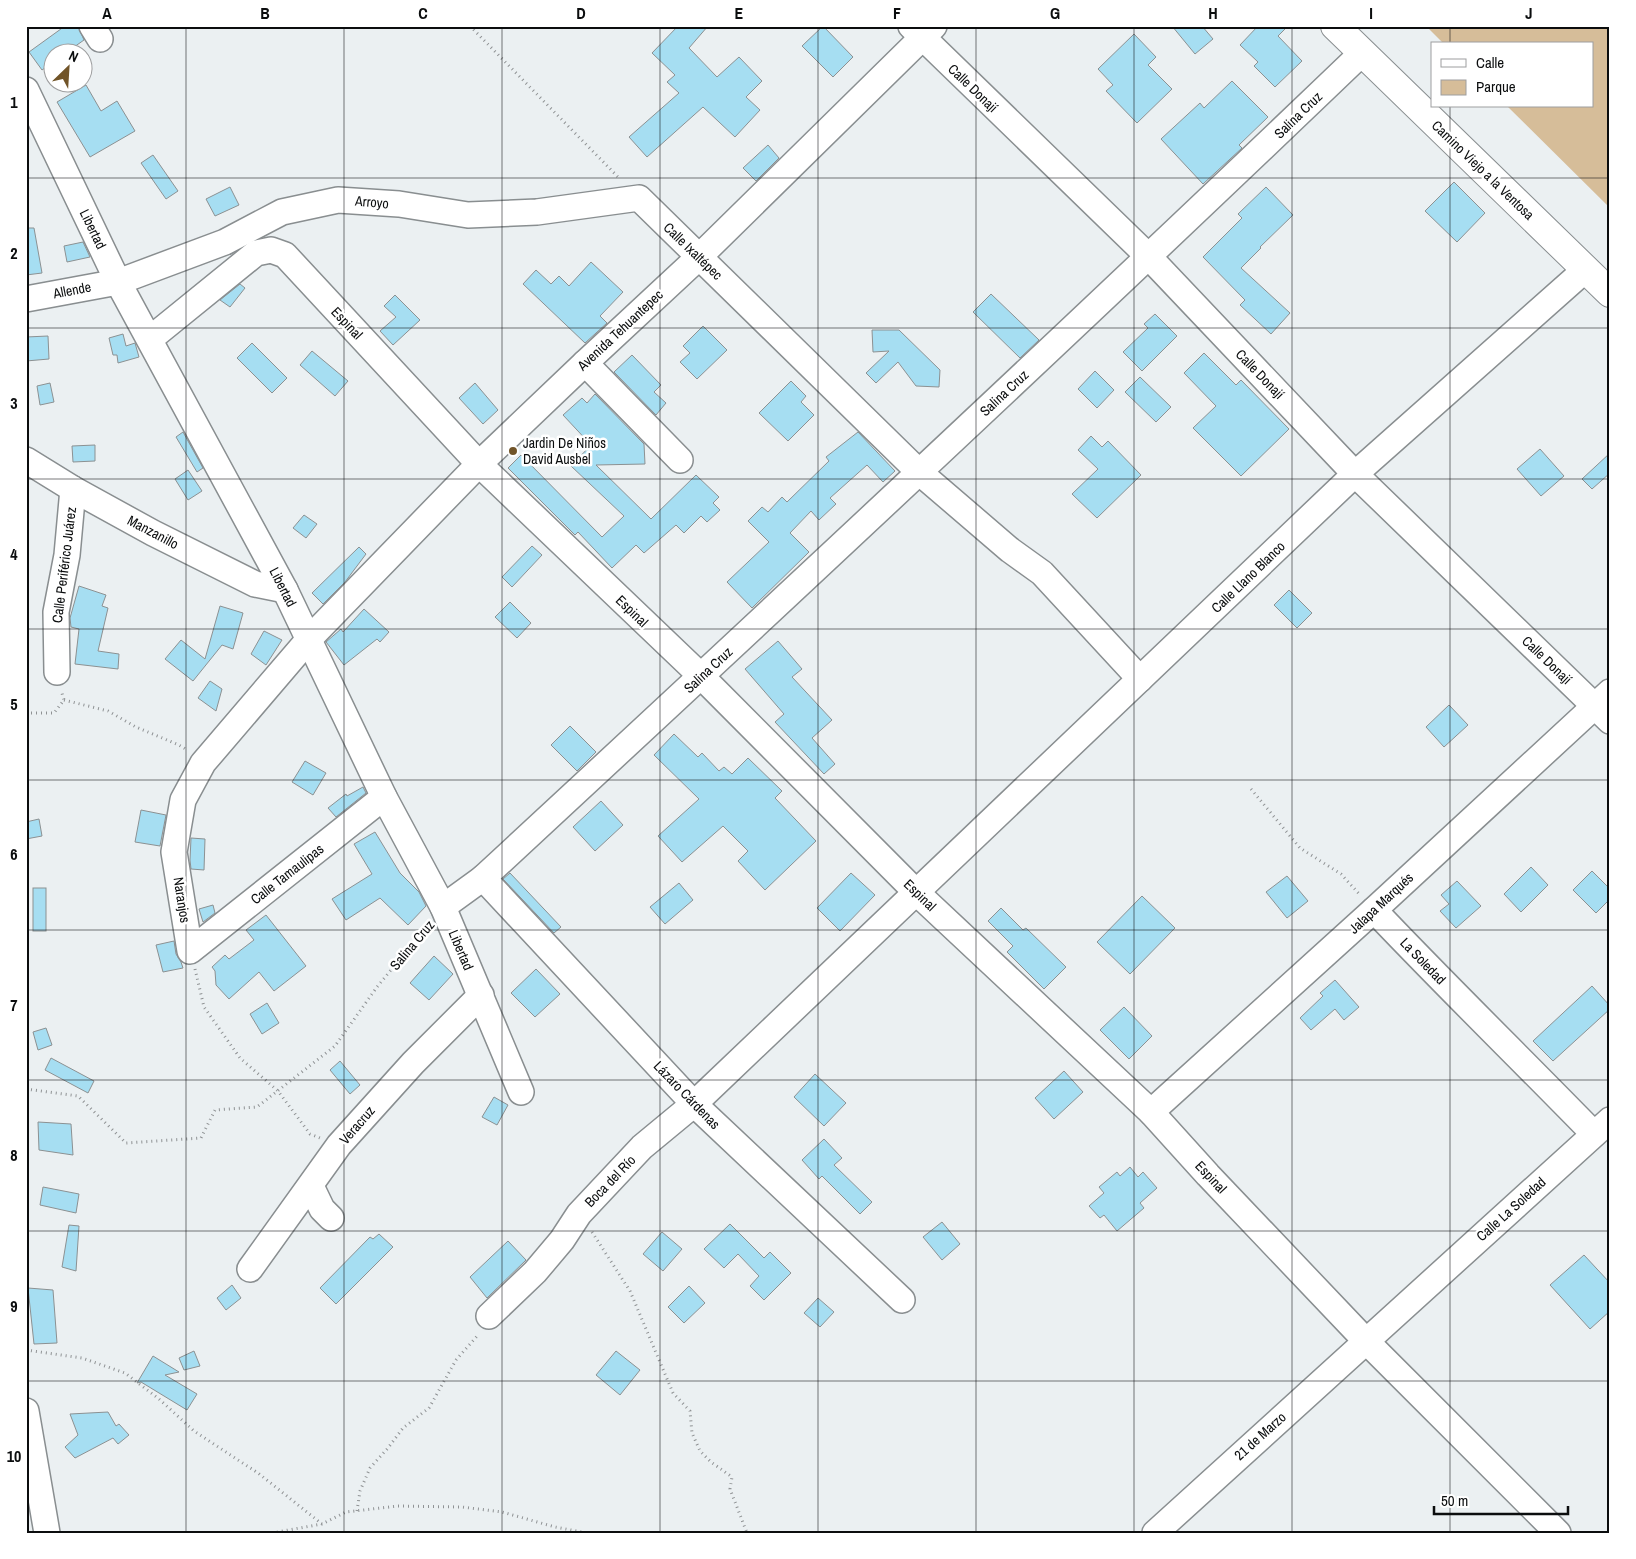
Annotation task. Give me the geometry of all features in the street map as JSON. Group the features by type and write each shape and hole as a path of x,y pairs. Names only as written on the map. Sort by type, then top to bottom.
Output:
{"main road":[{"name":"Camino Viejo a la Ventosa","path":"1335,26 1610,293"}],"street":[{"name":"Avenida Tehuantepec","path":"309,639 479,464 699,257 922,30"},
{"name":"Calle Donají","path":"922,30 1149,258 1355,474 1605,707"},
{"name":"Salina Cruz","path":"443,907 483,878 701,676 1149,258 1362,53"},
{"name":"Libertad","path":"26,90 118,282 285,590 384,797 443,907 520,1092"},
{"name":"Calle Ixaltépec","path":"639,198 920,472 1010,550 1042,573 1140,679"},
{"name":"Arroyo","path":"118,282 225,242 282,212 338,200 399,204 468,216 537,212 639,198"},
{"name":"Espinal","path":"150,339 256,253 271,250 285,255 479,464 701,676 917,893 1151,1112 1366,1340 1558,1533"},
{"name":"Calle Llano Blanco","path":"917,893 1355,474 1586,269"},
{"name":"Allende","path":"26,299 118,282"},
{"path":"585,363 680,460"},
{"name":"Manzanillo","path":"26,460 73,489 153,533 255,584 285,590"},
{"name":"Calle Periférico Juárez","path":"57,672 56,612 67,555 73,489"},
{"name":"Naranjos","path":"190,951 174,852 183,800 203,763 309,639"},
{"name":"Jalapa Marqués","path":"1151,1112 1374,910 1605,707"},
{"name":"Calle Tamaulipas","path":"190,951 384,797"},
{"name":"Lázaro Cárdenas","path":"483,878 694,1104 902,1300"},
{"name":"Boca del Río","path":"489,1316 535,1272 562,1240 579,1214 642,1147 694,1104 917,893"},
{"name":"La Soledad","path":"1374,910 1434,974 1533,1071 1602,1127"},
{"name":"Veracruz","path":"250,1269 339,1145 413,1063 480,995"},
{"name":"Calle La Soledad","path":"1366,1340 1602,1127"},
{"path":"311,1186 322,1209 331,1218"},
{"name":"21 de Marzo","path":"1155,1533 1366,1340"},
{"path":"26,1411 47,1533"}],"path":[{"path":"470,26 639,198"},
{"path":"57,672 64,700"},
{"path":"64,700 108,710 136,727 179,744 203,763"},
{"path":"26,713 54,713 64,700"},
{"path":"1251,789 1300,848 1341,874 1374,910"},
{"name":"Salina Cruz","path":"26,1089 78,1096 126,1143 201,1138 216,1110 257,1107 335,1046 377,986 443,907"},
{"path":"190,951 204,1007 240,1058 278,1091 310,1134 339,1145"},
{"path":"579,1214 630,1291 673,1393 690,1411 692,1433 700,1451 711,1462 732,1477 730,1489 747,1533"},
{"path":"358,1511 360,1491 370,1468 403,1428 429,1408 456,1360 480,1332 489,1316"},
{"path":"26,1350 82,1358 125,1373 159,1399 194,1431 258,1473 322,1524"},
{"path":"272,1533 322,1524 346,1512 398,1506 462,1507 502,1512 555,1527 587,1533"}],"green space":[{"path":"1426,26 1610,26 1610,208 1509,108 1594,108 1594,42 1442,42"}],"building":[{"path":"65,26 78,26 84,40 81,42 43,42"},
{"path":"678,26 708,26 689,48 717,77 739,57 762,81 746,97 760,110 735,137 703,107 647,157 629,137 679,93 667,82 675,75 652,53"},
{"path":"823,26 853,57 833,77 802,46"},
{"path":"1172,26 1202,26 1213,39 1195,54"},
{"path":"1258,26 1288,26 1278,36 1302,61 1275,87 1254,66 1258,62 1240,45"},
{"path":"1134,34 1156,57 1148,65 1172,89 1137,123 1106,91 1113,85 1098,69"},
{"path":"42,43 42,70 29,52"},
{"path":"1232,81 1268,117 1239,145 1242,148 1203,184 1161,139 1200,103 1204,108"},
{"path":"74,92 90,92 101,111 117,101 135,131 90,157 57,102"},
{"path":"768,145 779,158 756,181 743,168"},
{"path":"153,155 178,191 166,199 141,163"},
{"path":"1454,182 1485,213 1457,242 1425,211"},
{"path":"230,187 239,205 215,216 206,199"},
{"path":"1266,187 1293,215 1241,268 1290,313 1271,334 1240,305 1245,300 1203,257 1242,218 1238,214"},
{"path":"26,228 34,228 42,273 26,275"},
{"path":"83,242 90,257 67,262 64,246"},
{"path":"591,262 623,292 600,316 607,323 585,343 523,284 536,270 551,284 559,276 569,286"},
{"path":"240,284 245,288 230,307 220,300"},
{"path":"991,294 1039,340 1020,358 973,312"},
{"path":"395,295 420,320 393,345 380,331 396,317 384,306"},
{"path":"1155,314 1177,336 1142,371 1123,352 1148,328 1144,324"},
{"path":"703,326 727,350 697,379 680,362 690,353 683,346"},
{"path":"872,330 899,330 940,370 939,387 916,386 898,362 876,383 866,373 889,351 873,352"},
{"path":"123,334 126,346 135,343 139,357 118,363 117,355 113,355 109,338"},
{"path":"48,336 49,359 26,361 26,337"},
{"path":"252,343 287,378 272,393 237,358"},
{"path":"312,351 348,381 335,396 300,365"},
{"path":"1204,353 1236,385 1241,380 1289,429 1241,476 1193,428 1216,406 1184,373"},
{"path":"632,355 661,385 654,392 666,403 656,415 614,372"},
{"path":"1095,371 1114,390 1097,408 1078,389"},
{"path":"1140,377 1171,407 1156,422 1125,392"},
{"path":"791,381 806,396 801,402 814,415 788,441 759,413"},
{"path":"50,383 54,402 40,405 37,386"},
{"path":"475,383 498,410 483,424 459,398"},
{"path":"595,394 644,444 645,464 596,465 651,519 696,475 719,497 713,503 720,510 707,522 701,516 684,533 676,525 644,553 636,545 612,568 578,532 575,535 508,468 521,455 602,537 624,516 571,466 591,445 563,415 582,398 587,403"},
{"path":"183,432 203,468 197,472 176,437"},
{"path":"858,432 895,471 883,482 867,465 830,498 836,504 819,520 811,511 790,533 809,552 752,608 727,582 769,542 748,521 762,507 768,512 782,497 787,502 829,461 826,457"},
{"path":"1091,436 1102,447 1108,441 1141,475 1097,518 1072,494 1098,469 1078,450"},
{"path":"95,445 95,461 73,462 72,446"},
{"path":"1540,449 1564,476 1541,496 1517,469"},
{"path":"1610,453 1610,473 1592,489 1582,479"},
{"path":"188,470 202,491 188,500 175,479"},
{"path":"304,515 317,524 306,538 293,528"},
{"path":"532,546 542,555 512,587 502,577"},
{"path":"359,547 366,554 345,582 323,604 312,593"},
{"path":"79,586 106,595 102,606 108,608 98,651 119,654 118,669 75,664 79,629 71,627 70,618"},
{"path":"1289,590 1312,613 1297,628 1274,605"},
{"path":"510,602 531,623 517,638 495,617"},
{"path":"220,606 243,613 233,649 222,645 193,681 165,659 181,640 205,659"},
{"path":"364,609 389,632 380,642 377,639 344,665 326,642 341,629 343,632"},
{"path":"264,631 282,640 266,665 251,654"},
{"path":"778,641 802,669 792,677 832,720 812,738 835,764 824,774 775,722 784,714 745,669"},
{"path":"210,681 222,689 216,711 198,698"},
{"path":"1449,705 1468,725 1444,747 1426,727"},
{"path":"570,726 596,752 577,771 551,745"},
{"path":"674,734 698,757 702,753 719,771 724,767 732,774 748,758 782,791 775,798 816,841 765,890 738,861 748,851 723,826 682,862 658,836 699,799 654,755"},
{"path":"305,761 326,773 313,795 292,782"},
{"path":"363,787 366,793 336,817 328,808 346,794 347,796"},
{"path":"601,801 623,825 595,851 573,827"},
{"path":"141,810 166,815 160,846 135,842"},
{"path":"39,819 42,836 26,839 26,822"},
{"path":"375,832 400,873 419,892 426,906 408,925 380,898 346,920 332,899 372,874 354,844"},
{"path":"191,838 205,839 204,870 191,869"},
{"path":"1531,867 1548,885 1521,912 1504,894"},
{"path":"1592,871 1610,889 1610,899 1596,913 1573,890"},
{"path":"510,873 561,927 554,933 503,879"},
{"path":"851,873 875,895 840,931 817,908"},
{"path":"1287,876 1308,901 1287,918 1266,892"},
{"path":"1457,881 1481,906 1456,928 1440,911 1449,904 1441,895"},
{"path":"679,883 693,900 665,924 650,907"},
{"path":"33,888 46,888 46,931 33,931"},
{"path":"1142,896 1175,928 1130,974 1097,942"},
{"path":"213,905 215,913 203,922 199,909"},
{"path":"1001,908 1023,930 1026,928 1066,967 1044,989 1007,952 1013,946 988,921"},
{"path":"266,915 306,966 274,991 259,972 229,999 216,985 215,971 212,967 225,955 229,959 254,940 246,930"},
{"path":"174,941 176,954 183,968 163,972 156,945"},
{"path":"434,956 453,974 429,1000 410,983"},
{"path":"536,969 560,994 535,1017 511,993"},
{"path":"1335,980 1359,1007 1344,1020 1335,1009 1311,1030 1300,1018 1323,996 1320,993"},
{"path":"1592,986 1610,1006 1610,1009 1553,1061 1533,1041"},
{"path":"267,1003 279,1023 262,1034 250,1014"},
{"path":"1124,1007 1152,1036 1129,1059 1100,1030"},
{"path":"46,1028 52,1045 38,1050 33,1032"},
{"path":"51,1058 94,1081 88,1093 45,1070"},
{"path":"340,1061 360,1085 350,1094 330,1070"},
{"path":"1064,1071 1083,1092 1054,1119 1035,1098"},
{"path":"815,1074 846,1103 824,1126 794,1097"},
{"path":"494,1097 508,1105 497,1125 482,1117"},
{"path":"38,1122 71,1124 73,1155 39,1150"},
{"path":"824,1139 842,1158 834,1165 872,1202 860,1214 822,1176 819,1179 802,1160"},
{"path":"1130,1167 1138,1177 1143,1172 1157,1188 1140,1203 1144,1208 1117,1231 1104,1215 1100,1218 1089,1206 1104,1193 1099,1187 1117,1172 1120,1176"},
{"path":"43,1187 79,1194 76,1213 40,1205"},
{"path":"942,1222 960,1244 942,1260 923,1237"},
{"path":"730,1224 764,1258 770,1252 791,1273 764,1300 750,1286 759,1276 738,1254 724,1268 704,1249"},
{"path":"69,1225 79,1226 76,1271 62,1267"},
{"path":"662,1232 682,1249 663,1271 643,1254"},
{"path":"379,1234 393,1247 336,1304 320,1288 370,1237 373,1239"},
{"path":"508,1241 526,1260 487,1298 470,1277"},
{"path":"1584,1255 1610,1283 1610,1311 1590,1329 1550,1285"},
{"path":"232,1285 241,1298 226,1310 217,1298"},
{"path":"689,1286 705,1303 684,1323 668,1307"},
{"path":"28,1288 53,1290 57,1343 34,1344"},
{"path":"818,1298 834,1312 820,1327 804,1313"},
{"path":"194,1351 200,1366 184,1370 179,1358"},
{"path":"616,1351 640,1370 620,1395 596,1375"},
{"path":"153,1356 179,1372 165,1375 197,1394 187,1410 141,1382 137,1383"},
{"path":"108,1412 116,1426 119,1424 129,1435 118,1444 113,1438 75,1458 65,1447 78,1435 70,1414"}],"place":[{"name":"Jardin De Niños David Ausbel","path":"513,451"}]}
